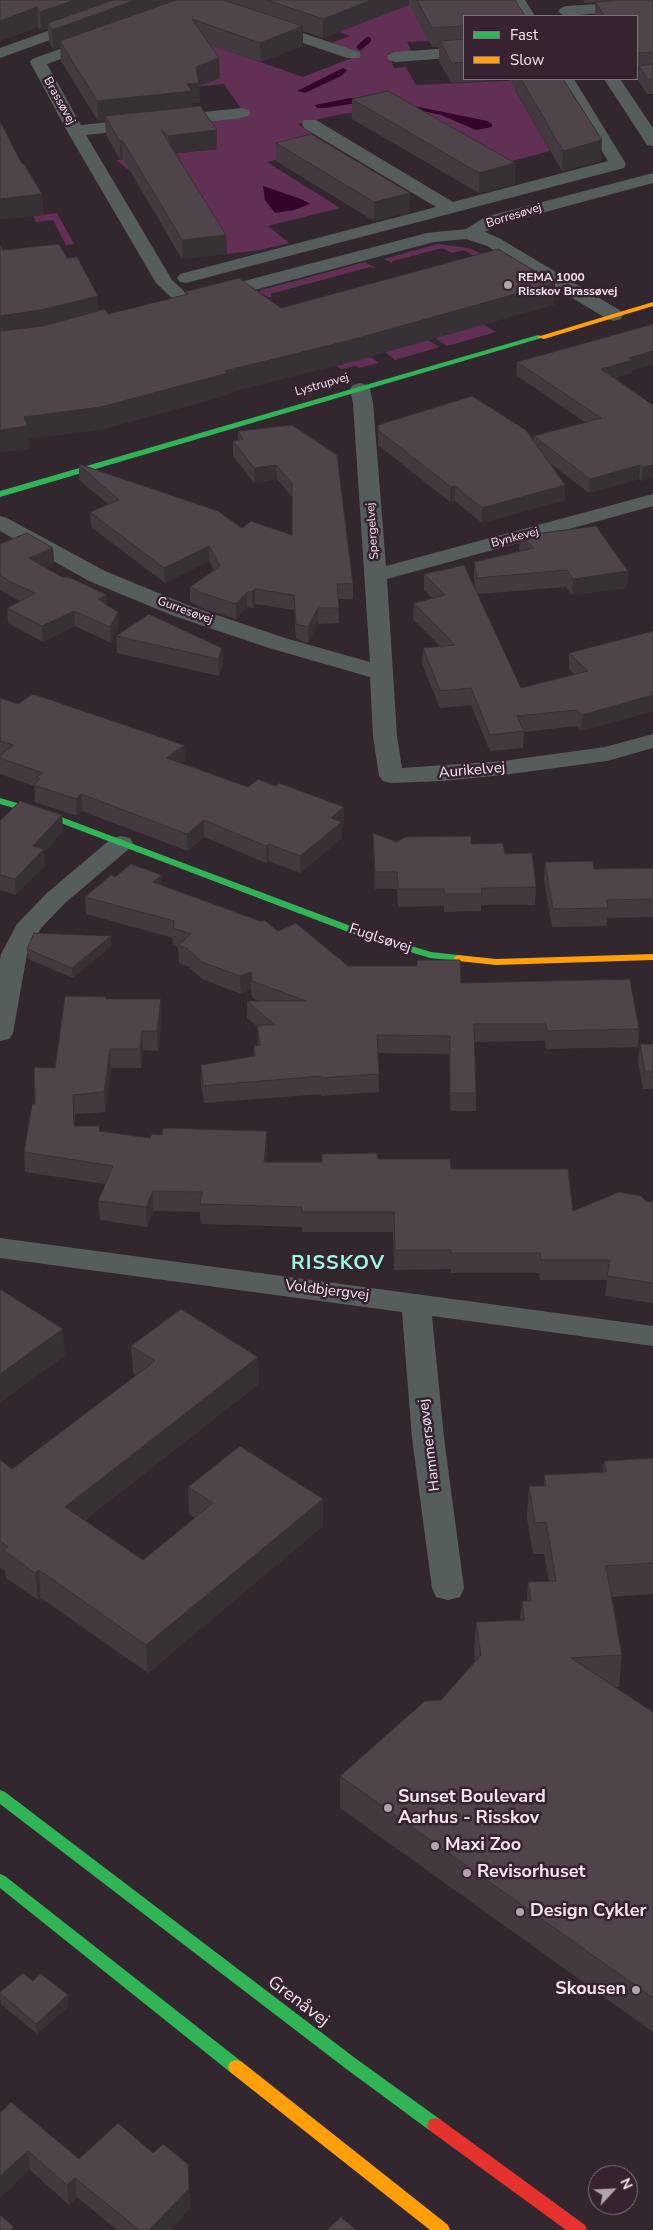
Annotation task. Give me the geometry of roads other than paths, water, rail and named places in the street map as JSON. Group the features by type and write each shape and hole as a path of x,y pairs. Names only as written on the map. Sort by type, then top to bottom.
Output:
{"street":[{"path":"0,53 148,0"},
{"path":"517,0 526,15"},
{"path":"565,9 644,6"},
{"path":"253,22 354,55"},
{"name":"Brassøvej","path":"109,36 38,62 75,131 178,305 438,236 470,234"},
{"path":"395,57 463,52"},
{"name":"Borresøvej","path":"450,208 618,164 567,80"},
{"path":"613,80 653,141"},
{"name":"Brassøvej","path":"75,131 242,113"},
{"path":"310,124 450,208"},
{"name":"Borresøvej","path":"470,234 491,221 653,178"},
{"name":"Borresøvej","path":"547,183 575,199"},
{"path":"186,278 450,208"},
{"name":"Borresøvej","path":"470,234 493,242 614,315"},
{"path":"312,245 339,262"},
{"name":"Lystrupvej","path":"0,494 185,442 653,304"},
{"name":"Spergelvej","path":"360,389 363,402 382,673"},
{"name":"Bynkevej","path":"376,575 653,500"},
{"name":"Gurresøvej","path":"0,522 97,576 182,611 277,643 382,673"},
{"name":"Aurikelvej","path":"382,673 385,736 391,776 442,774 503,768 607,754 653,741"},
{"name":"Fuglsøvej","path":"0,801 45,814 368,936 430,955 496,962 653,957"},
{"path":"0,1033 14,954 30,924 56,898 121,843"},
{"name":"Voldbjergvej","path":"0,1248 653,1336"},
{"name":"Hammersøvej","path":"416,1303 428,1438 448,1588"},
{"name":"Grenåvej","path":"0,1796 342,2057 580,2230"},
{"path":"0,1880 442,2230"}],"waterway":[{"path":"360,47 368,40"}],"place":[{"name":"REMA 1000 Risskov Brassøvej","path":"508,285"},
{"name":"Sunset Boulevard Aarhus - Risskov","path":"388,1808"},
{"name":"Maxi Zoo","path":"435,1846"},
{"name":"Revisorhuset","path":"467,1873"},
{"name":"Design Cykler","path":"520,1912"},
{"name":"Skousen","path":"636,1990"}],"district":[{"name":"RISSKOV","path":"338,1264"}]}
